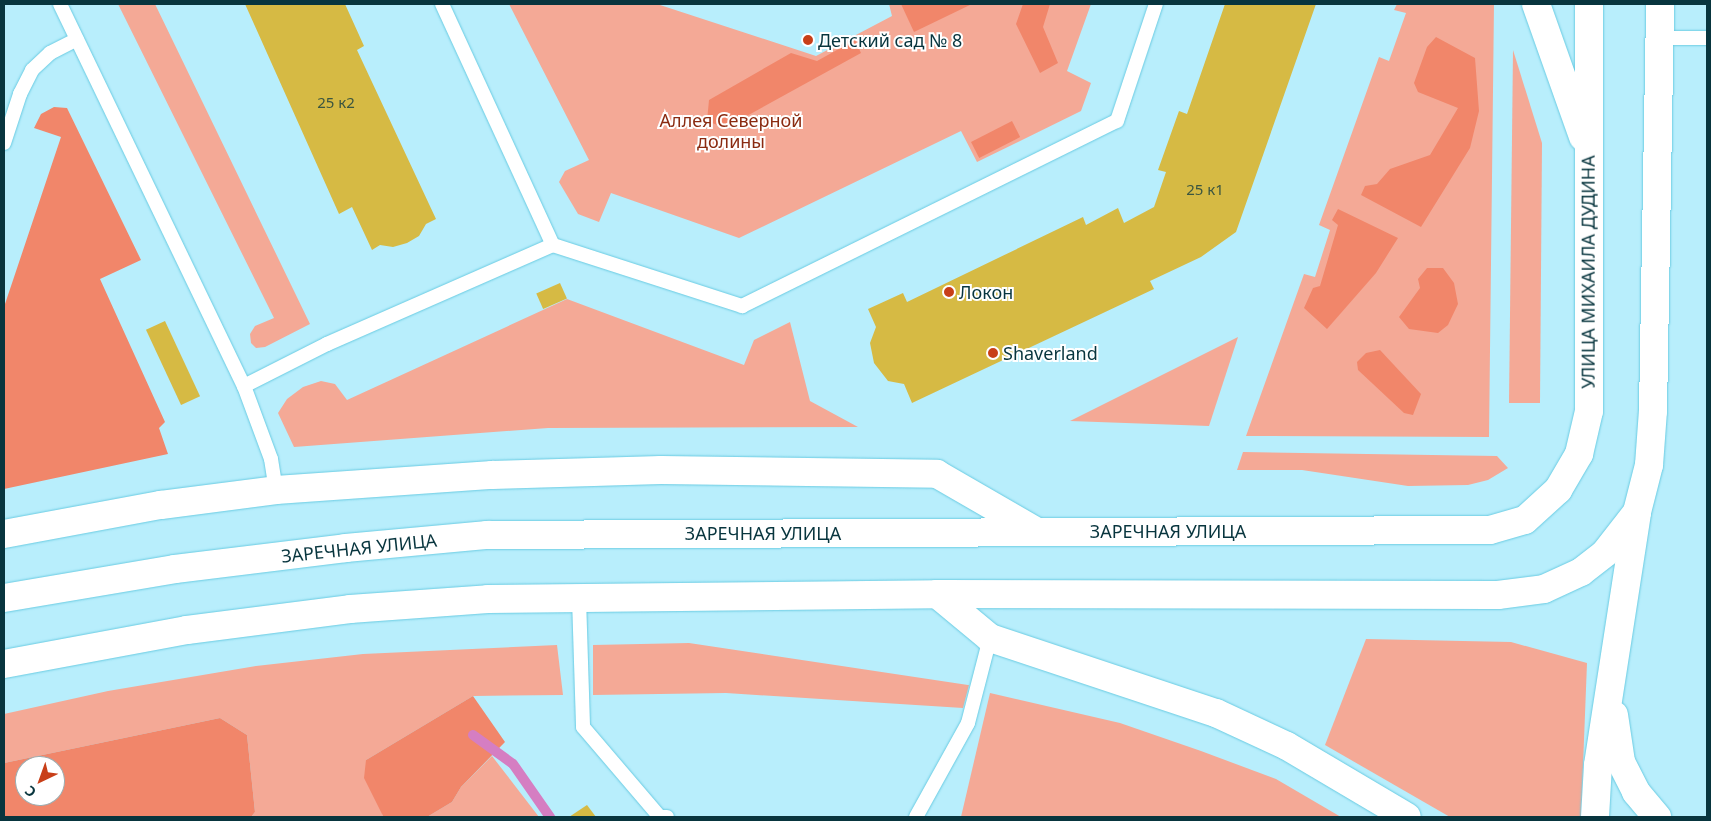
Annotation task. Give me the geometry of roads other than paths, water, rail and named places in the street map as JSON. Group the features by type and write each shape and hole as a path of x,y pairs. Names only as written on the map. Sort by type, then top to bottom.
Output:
{"street":[{"path":"1536,4 1558,75 1588,149"},
{"name":"УЛИЦА МИХАИЛА ДУДИНА","path":"1525,520 1558,490 1579,454 1589,411 1588,149 1590,4"},
{"path":"1595,817 1598,765 1611,693 1637,512 1649,466 1654,411 1660,4"},
{"path":"4,534 162,505 276,490 492,474 651,470 937,474 1036,531"},
{"path":"4,664 187,630 350,609 488,599 937,594 1498,595 1544,589 1582,572 1605,553 1637,512"},
{"name":"ЗАРЕЧНАЯ УЛИЦА","path":"4,598 175,569 346,548 487,535 1490,530 1525,520"},
{"path":"937,594 990,638 1216,713 1287,746 1406,817"},
{"path":"1611,693 1621,762 1636,792 1656,817"}],"lane":[{"path":"60,4 244,386 271,459 276,490"},
{"path":"442,4 553,245"},
{"path":"244,386 328,344 553,245 742,306 1117,121 1156,4"},
{"path":"1660,38 1707,38"},
{"path":"4,142 20,94 32,70 50,53 77,39"},
{"path":"579,598 583,727 660,816 667,817"},
{"path":"916,817 968,723 990,638"}],"waterway":[{"path":"473,735 513,764 550,817"}],"place":[{"name":"Детский сад № 8","path":"808,40"},
{"name":"Локон","path":"949,292"},
{"name":"Shaverland","path":"993,353"}],"park label":[{"name":"Аллея Северной долины","path":"731,131"}]}
